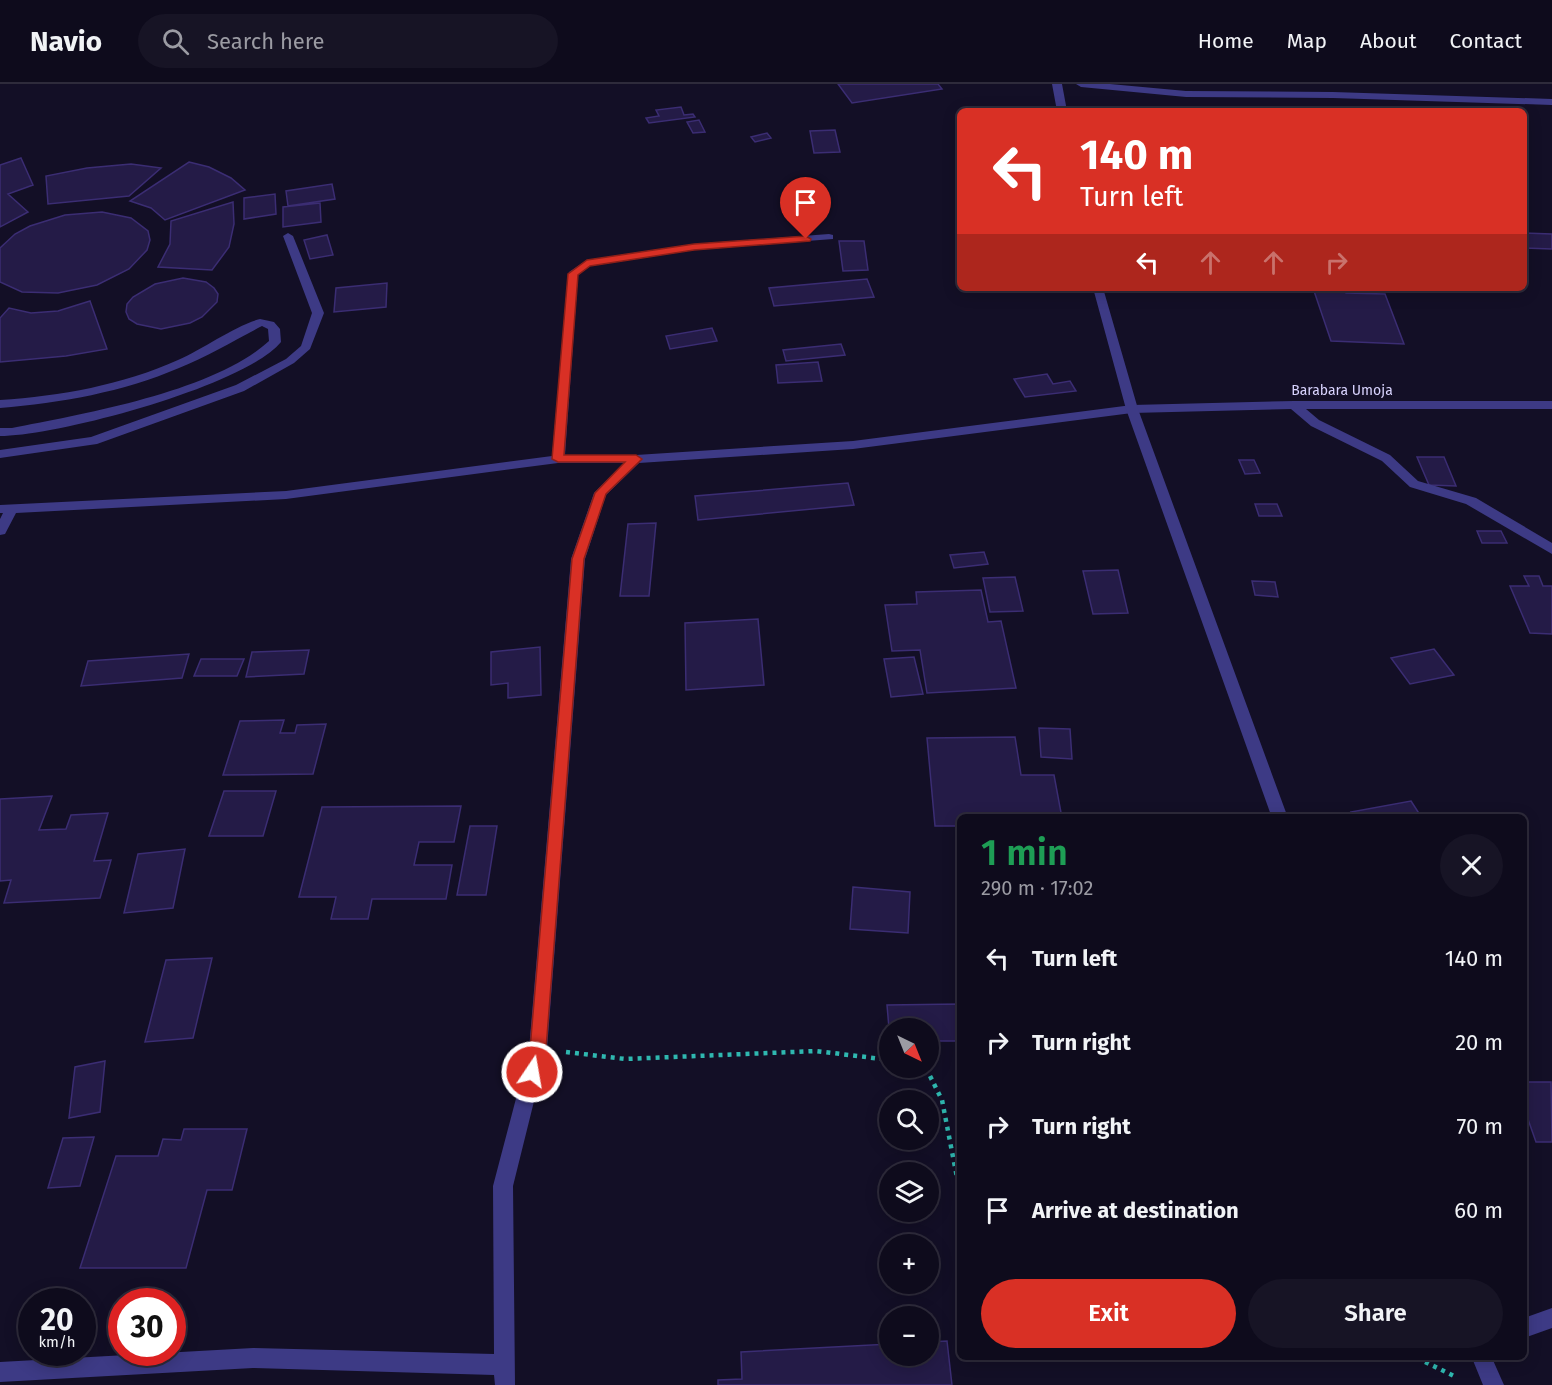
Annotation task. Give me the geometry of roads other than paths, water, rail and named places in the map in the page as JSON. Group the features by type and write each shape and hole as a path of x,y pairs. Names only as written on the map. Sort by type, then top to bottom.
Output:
{"street":[{"path":"1057,84 1061,108"},
{"path":"1081,84 1186,94 1552,102"},
{"path":"0,454 93,441 240,388 290,361 306,347 318,313 288,236"},
{"path":"558,459 573,274 587,263 694,247 829,237"},
{"path":"1099,291 1132,409 1279,814"},
{"path":"0,404 39,402 133,382 175,366 260,322 270,324 274,330 275,342 261,356 198,386 113,412 12,432 0,432"},
{"path":"1294,405 1315,423 1386,458 1414,484 1471,501 1552,549"},
{"name":"Barabara Umoja","path":"6,509 286,495 558,459 636,459 853,445 1132,409 1294,405 1552,405"},
{"path":"0,1372 253,1358 505,1375 504,1186 538,1049 578,559 600,493 636,459"},
{"path":"0,531 6,509"},
{"path":"1527,1327 1552,1318"},
{"path":"1483,1360 1494,1385"}]}
